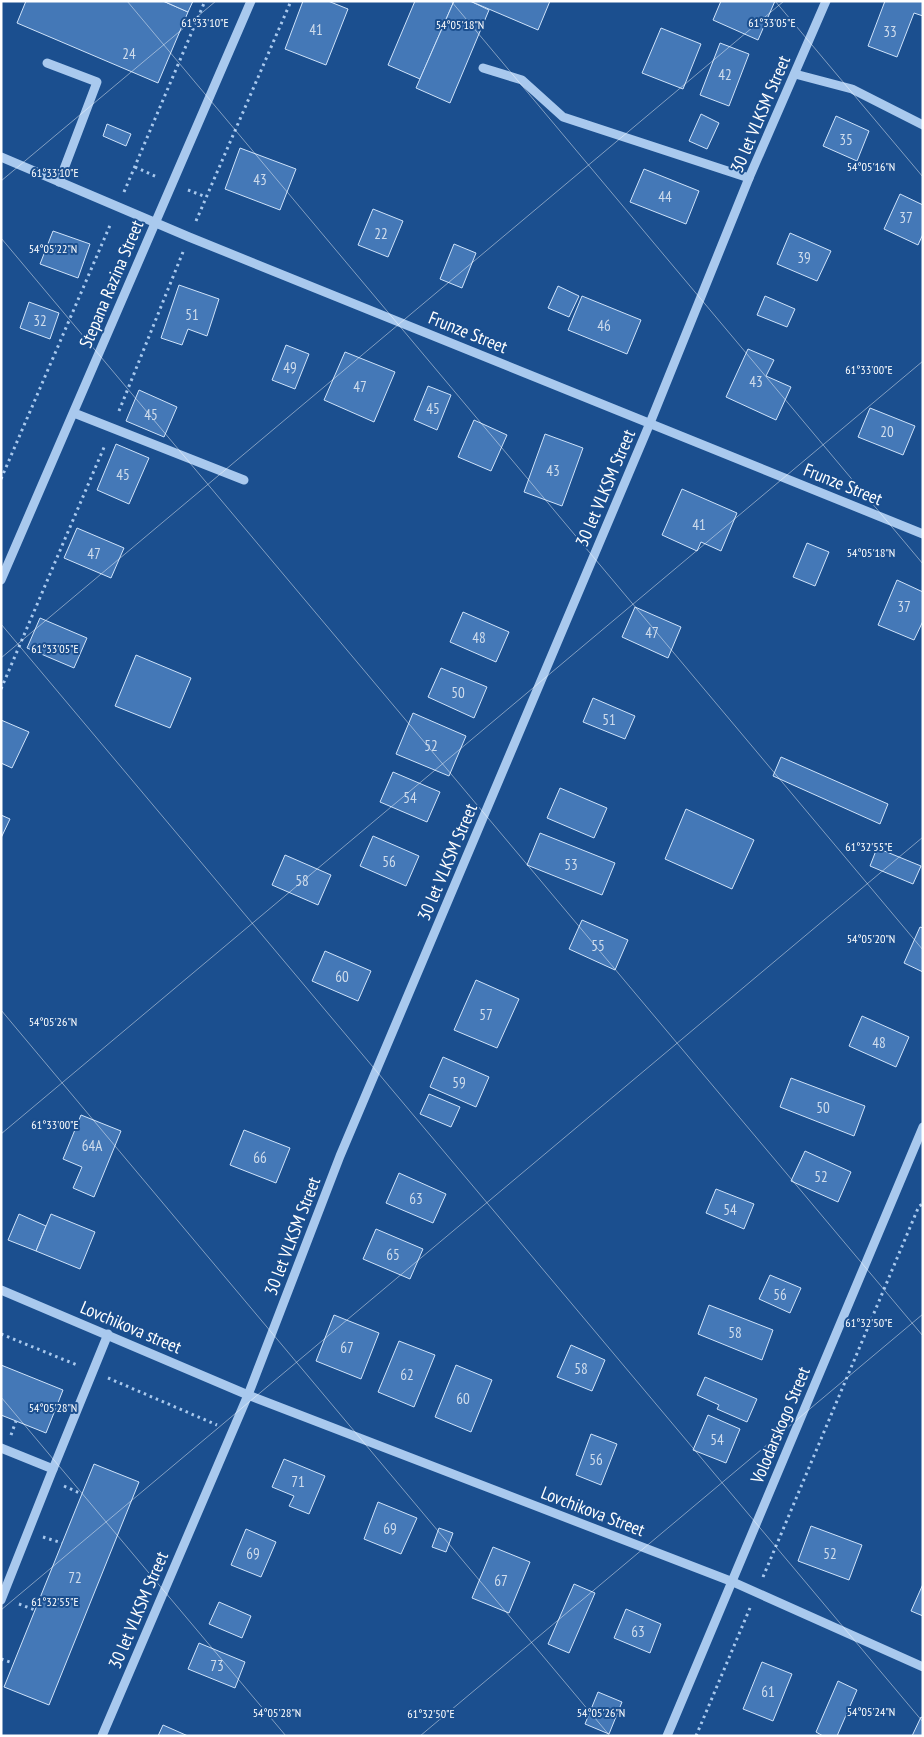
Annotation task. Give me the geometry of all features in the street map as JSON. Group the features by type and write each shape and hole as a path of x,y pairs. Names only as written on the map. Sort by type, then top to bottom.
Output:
{"street":[{"name":"Stepana Razina Street","path":"1,580 3,570 74,413 250,1"},
{"name":"30 let VLKSM Street","path":"102,1736 248,1395 340,1156 650,423 749,178 826,1"},
{"path":"47,63 97,82 59,182"},
{"path":"483,68 522,80 563,117 749,178"},
{"path":"794,74 852,89 923,125"},
{"name":"Frunze Street","path":"1,157 156,223 923,534"},
{"path":"74,413 244,480"},
{"name":"Volodarskogo Street","path":"667,1736 923,1127"},
{"name":"Lovchikova street","path":"1,1290 248,1395"},
{"path":"1,1600 108,1334"},
{"name":"Lovchikova Street","path":"248,1395 732,1582 923,1667"},
{"path":"1,1448 53,1469"}],"path":[{"path":"1,479 205,1"},
{"path":"1,689 112,428 189,236 291,1"},
{"path":"696,1736 919,1206 923,1204"},
{"path":"1,1334 93,1371 232,1432"},
{"path":"1,1660 13,1663"}],"building":[{"path":"26,1 163,1 188,12 158,83 17,23"},
{"path":"163,1 193,1 188,12"},
{"path":"303,1 328,1 348,9 326,65 285,49"},
{"path":"415,1 454,1 420,79 388,65"},
{"path":"454,1 470,1 489,10 450,103 416,88"},
{"path":"470,1 550,1 538,30"},
{"path":"721,1 775,1 758,40 713,20"},
{"path":"885,1 923,1 923,16 914,13 897,57 868,46"},
{"path":"661,28 701,44 683,89 642,73"},
{"path":"720,43 749,54 729,106 700,95"},
{"path":"701,114 719,123 707,149 689,141"},
{"path":"836,116 869,131 857,161 823,146"},
{"path":"107,124 131,134 126,146 103,136"},
{"path":"240,148 296,169 280,210 225,189"},
{"path":"644,169 699,191 686,224 630,202"},
{"path":"900,194 923,205 923,234 918,245 884,229"},
{"path":"373,209 403,221 388,257 358,245"},
{"path":"53,231 90,244 78,278 40,264"},
{"path":"790,233 831,251 817,281 777,264"},
{"path":"454,244 476,253 462,288 440,279"},
{"path":"179,285 219,299 207,336 188,329 182,345 161,338"},
{"path":"558,286 579,296 569,317 548,308"},
{"path":"582,296 641,320 627,354 568,330"},
{"path":"765,296 795,309 787,327 757,315"},
{"path":"29,302 59,313 50,339 20,328"},
{"path":"286,345 309,354 295,389 272,380"},
{"path":"748,349 774,360 766,376 791,387 776,420 726,397"},
{"path":"345,352 395,372 374,422 324,400"},
{"path":"428,386 451,395 437,430 414,420"},
{"path":"139,390 177,407 164,437 126,421"},
{"path":"870,408 915,426 903,455 858,437"},
{"path":"474,420 507,435 491,471 458,457"},
{"path":"545,434 583,448 562,506 524,492"},
{"path":"116,444 149,458 129,504 97,490"},
{"path":"682,489 737,513 721,551 701,542 697,551 662,535"},
{"path":"77,528 124,548 111,578 64,558"},
{"path":"807,543 829,552 815,586 793,577"},
{"path":"897,580 923,592 923,621 914,640 878,625"},
{"path":"635,607 681,627 668,658 622,637"},
{"path":"463,612 509,632 496,662 450,642"},
{"path":"40,618 87,638 74,668 27,648"},
{"path":"136,655 191,678 170,728 115,706"},
{"path":"441,668 487,687 474,718 428,697"},
{"path":"593,698 635,716 625,739 583,722"},
{"path":"413,713 466,736 449,776 396,754"},
{"path":"1,720 29,732 12,768 1,763"},
{"path":"781,757 888,804 880,824 773,776"},
{"path":"393,772 440,792 427,822 380,802"},
{"path":"560,788 607,808 594,838 547,818"},
{"path":"686,809 754,840 732,889 665,859"},
{"path":"1,815 10,819 1,838"},
{"path":"540,833 615,863 602,895 527,865"},
{"path":"373,836 419,856 406,886 360,866"},
{"path":"877,848 921,866 913,884 870,866"},
{"path":"285,855 331,875 318,905 272,885"},
{"path":"582,920 628,940 615,970 569,949"},
{"path":"920,927 923,928 923,972 904,963"},
{"path":"325,951 371,971 358,1001 312,981"},
{"path":"476,980 519,999 497,1048 454,1030"},
{"path":"862,1016 909,1037 896,1067 849,1046"},
{"path":"443,1057 489,1077 476,1107 430,1087"},
{"path":"791,1078 865,1106 854,1136 780,1107"},
{"path":"429,1094 460,1107 451,1127 420,1114"},
{"path":"81,1115 121,1131 94,1197 73,1188 82,1167 63,1159"},
{"path":"244,1130 290,1148 276,1183 230,1165"},
{"path":"805,1151 851,1172 838,1202 791,1181"},
{"path":"399,1173 446,1194 433,1223 386,1203"},
{"path":"716,1189 754,1204 744,1229 706,1213"},
{"path":"19,1214 46,1226 36,1251 8,1240"},
{"path":"51,1214 95,1232 80,1269 36,1251"},
{"path":"376,1229 423,1249 410,1279 363,1259"},
{"path":"770,1275 801,1288 790,1313 759,1299"},
{"path":"709,1305 773,1330 762,1360 698,1334"},
{"path":"334,1315 379,1333 361,1379 316,1361"},
{"path":"399,1341 435,1355 414,1407 378,1392"},
{"path":"571,1345 605,1360 592,1391 557,1377"},
{"path":"1,1365 63,1390 46,1433 1,1415"},
{"path":"456,1365 492,1380 471,1432 435,1417"},
{"path":"705,1377 757,1399 747,1422 717,1409 719,1405 697,1395"},
{"path":"708,1415 740,1429 726,1463 693,1450"},
{"path":"591,1434 617,1444 601,1485 576,1475"},
{"path":"284,1459 325,1476 309,1514 289,1506 294,1496 272,1487"},
{"path":"94,1464 139,1482 49,1705 4,1687"},
{"path":"378,1502 417,1518 401,1554 364,1539"},
{"path":"811,1526 862,1545 849,1580 798,1561"},
{"path":"439,1528 453,1533 446,1552 432,1547"},
{"path":"246,1529 276,1542 261,1577 231,1565"},
{"path":"493,1547 530,1562 509,1613 472,1598"},
{"path":"574,1584 595,1593 569,1653 548,1644"},
{"path":"923,1584 923,1616 911,1611"},
{"path":"219,1602 251,1616 242,1638 209,1624"},
{"path":"626,1609 661,1624 650,1653 614,1638"},
{"path":"199,1643 245,1662 235,1688 188,1669"},
{"path":"762,1662 792,1674 773,1721 743,1709"},
{"path":"838,1681 857,1690 837,1736 823,1736 816,1732"},
{"path":"598,1692 622,1702 609,1734 585,1724"},
{"path":"921,1717 923,1718 923,1736 912,1736"},
{"path":"163,1725 188,1736 158,1736"}]}
